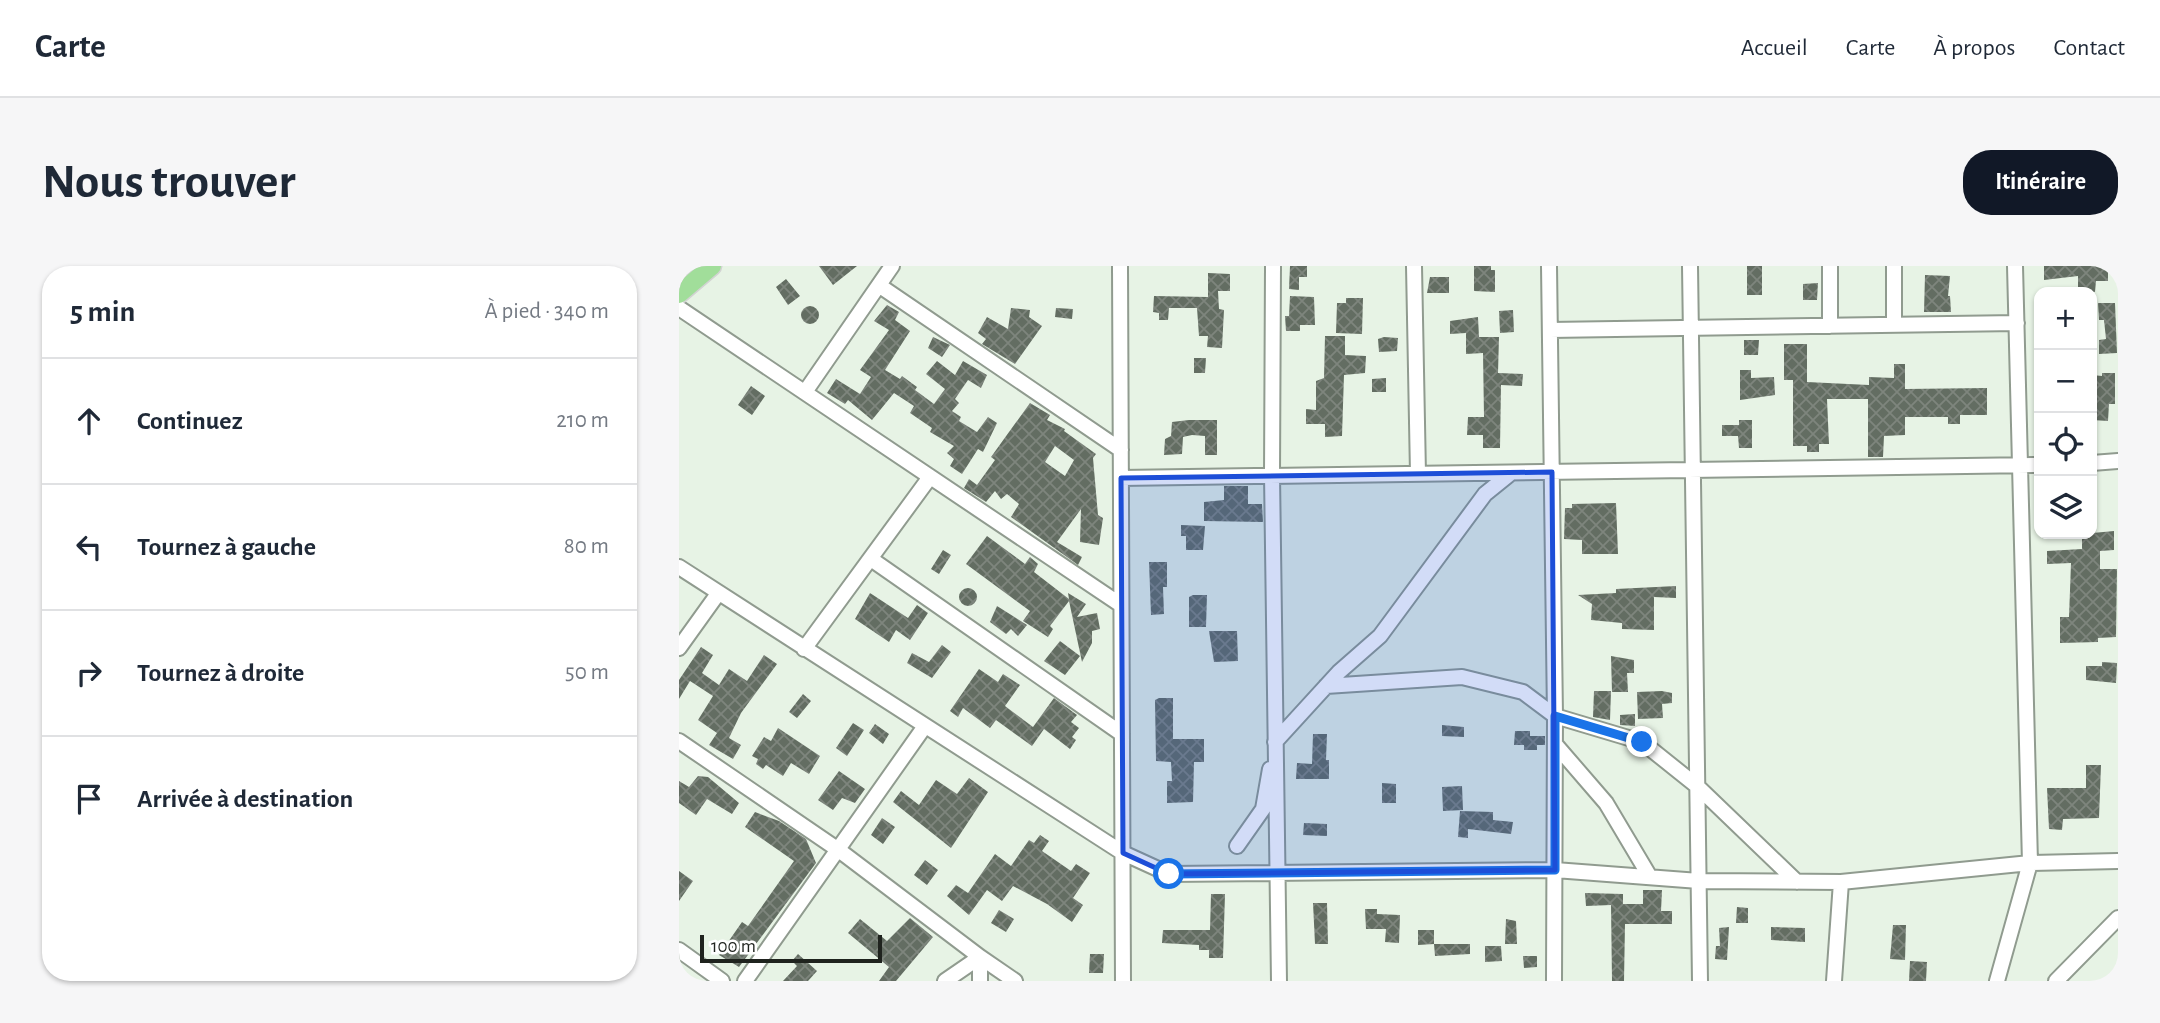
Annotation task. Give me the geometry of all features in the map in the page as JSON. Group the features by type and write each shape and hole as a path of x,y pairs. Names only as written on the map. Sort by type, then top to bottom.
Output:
{"main road":[{"path":"679,294 712,266"}],"street":[{"path":"805,392 893,266"},
{"path":"1119,266 1123,981"},
{"path":"1273,266 1272,475 1279,981"},
{"path":"1414,266 1418,474"},
{"path":"1549,266 1555,716 1554,981"},
{"path":"1690,266 1700,981"},
{"path":"1830,326 1831,266"},
{"path":"1894,266 1894,325"},
{"path":"1997,981 2030,863 2015,266"},
{"path":"880,286 1121,450"},
{"path":"679,308 1121,605"},
{"path":"1550,330 2017,323"},
{"path":"2097,463 2118,461"},
{"path":"1121,478 2034,465"},
{"path":"1237,846 1263,809 1276,739 1326,686 1380,636 1485,494 1511,473"},
{"path":"804,649 930,477"},
{"path":"871,559 1122,734"},
{"path":"679,568 1123,853 1169,874 1555,870 1699,881 1841,882 2030,863 2118,861"},
{"path":"679,648 717,594"},
{"path":"1326,686 1462,677 1523,692 1555,716 1642,742 1697,786 1797,882"},
{"path":"745,981 840,851 925,726"},
{"path":"679,741 840,851 1015,981"},
{"path":"1555,744 1606,803 1650,877"},
{"path":"1834,981 1841,882"},
{"path":"2056,981 2118,918"},
{"path":"679,950 722,981"},
{"path":"945,981 980,957"},
{"path":"980,957 980,981"}],"highlighted area":[{"path":"1552,472 1555,870 1169,874 1123,853 1121,478"}],"building":[{"path":"819,266 857,266 833,285"},
{"path":"1290,266 1307,266 1307,277 1299,277 1299,290 1289,289"},
{"path":"1474,266 1491,266 1491,270 1495,270 1495,292 1474,291"},
{"path":"1747,266 1762,266 1762,295 1747,295"},
{"path":"2044,266 2108,266 2108,281 2096,281 2095,287 2078,287 2078,276 2044,280"},
{"path":"1208,273 1230,274 1230,291 1218,291 1219,309 1224,310 1222,348 1207,347 1208,336 1199,336 1197,308 1169,308 1168,320 1159,320 1159,313 1153,312 1154,296 1208,297"},
{"path":"1925,275 1950,276 1948,296 1951,312 1924,312"},
{"path":"1430,277 1449,277 1449,293 1427,293"},
{"path":"786,279 800,296 788,305 776,287"},
{"path":"1818,283 1817,300 1803,300 1803,284"},
{"path":"1290,296 1314,297 1315,325 1300,325 1300,331 1286,331 1285,316 1289,316"},
{"path":"1346,298 1363,298 1362,334 1336,333 1337,303 1346,303"},
{"path":"2098,303 2115,303 2117,353 2099,354 2099,340 2106,339 2104,320 2099,320"},
{"path":"887,305 899,312 895,320 910,331 885,370 900,379 902,376 934,404 945,389 926,374 937,361 955,375 963,361 987,375 981,388 968,380 955,399 959,403 952,411 961,417 959,421 977,432 988,417 997,423 983,452 978,449 962,474 950,466 954,459 947,453 954,446 930,432 932,428 910,413 914,406 894,393 872,420 848,400 845,404 827,393 836,379 860,394 871,377 860,370 889,330 874,321"},
{"path":"810,306 816,309 819,315 816,321 810,324 804,321 801,315 804,309"},
{"path":"1011,308 1030,310 1029,317 1042,326 1015,364 982,344 986,339 978,333 987,317 1008,329"},
{"path":"1056,308 1073,309 1072,319 1055,317"},
{"path":"1513,310 1514,332 1500,333 1499,311"},
{"path":"1478,317 1479,337 1499,337 1498,373 1523,374 1522,386 1501,385 1500,448 1483,448 1483,435 1467,435 1468,417 1484,417 1483,353 1466,354 1466,333 1450,334 1450,321"},
{"path":"1325,336 1345,336 1345,355 1366,356 1365,373 1344,375 1342,436 1325,437 1325,424 1306,424 1306,409 1316,410 1316,381 1324,378"},
{"path":"933,337 950,345 942,357 928,348"},
{"path":"1398,338 1397,351 1379,352 1378,339"},
{"path":"1744,340 1759,340 1758,355 1744,355"},
{"path":"1784,344 1807,344 1807,382 1869,385 1869,377 1894,378 1894,364 1905,364 1905,389 1987,388 1987,415 1960,415 1960,424 1948,424 1948,417 1905,417 1905,435 1884,436 1883,457 1868,457 1868,399 1827,399 1829,444 1819,444 1819,452 1807,452 1807,446 1793,446 1793,380 1784,380"},
{"path":"1194,358 1206,358 1205,373 1194,373"},
{"path":"1740,370 1751,370 1751,378 1774,377 1775,395 1740,400"},
{"path":"2102,373 2115,373 2115,404 2109,404 2108,421 2097,420 2097,376 2102,376"},
{"path":"1386,378 1386,392 1372,392 1372,379"},
{"path":"751,386 765,396 752,415 738,405"},
{"path":"1030,403 1050,415 1047,420 1065,429 1064,431 1096,454 1093,458 1098,515 1103,518 1099,545 1080,542 1081,509 1057,542 1082,557 1078,565 1011,517 1019,504 1007,494 1001,499 995,491 986,502 964,488 969,479 977,485 995,460 991,457","holes":["1055,446 1074,460 1065,476 1045,462"]},
{"path":"1217,420 1217,455 1205,455 1205,436 1192,435 1183,437 1182,454 1164,455 1165,439 1171,436 1172,422"},
{"path":"1739,420 1752,420 1752,448 1739,448 1738,436 1722,436 1722,425 1739,425"},
{"path":"1224,486 1248,486 1248,504 1262,504 1263,522 1204,521 1204,502 1224,500"},
{"path":"1616,503 1618,554 1582,554 1582,540 1564,539 1565,508 1572,508 1572,504"},
{"path":"1181,525 1205,526 1203,550 1186,550 1186,536 1181,536"},
{"path":"2114,531 2114,550 2100,551 2100,569 2117,569 2116,637 2098,638 2098,642 2060,643 2060,617 2069,617 2071,563 2047,564 2047,551 2082,549 2082,539 2097,539 2097,533"},
{"path":"987,536 1025,564 1030,557 1038,564 1034,572 1069,599 1068,593 1086,604 1077,617 1097,613 1100,629 1092,631 1092,643 1082,662 1069,601 1050,626 1053,629 1048,637 1023,621 1030,611 966,564"},
{"path":"943,550 951,555 939,574 931,569"},
{"path":"1149,562 1167,562 1167,587 1163,587 1164,614 1151,615"},
{"path":"1676,586 1676,598 1654,597 1654,630 1622,629 1622,623 1591,620 1592,604 1578,595 1616,593 1616,589"},
{"path":"968,588 974,591 977,597 974,603 968,606 962,603 959,597 962,591"},
{"path":"870,593 908,618 917,605 928,613 910,640 896,630 889,642 855,619"},
{"path":"1207,595 1206,627 1189,627 1189,597"},
{"path":"997,606 1027,625 1018,636 1011,629 1006,634 990,622"},
{"path":"1209,631 1237,631 1238,661 1214,662"},
{"path":"1060,641 1080,656 1065,675 1044,661"},
{"path":"942,645 951,652 932,678 907,663 912,653 929,662"},
{"path":"701,647 713,655 702,673 719,685 729,669 747,681 764,655 777,664 741,713 729,738 741,745 733,759 709,745 717,733 698,720 713,696 690,681 679,699 679,680"},
{"path":"1611,656 1634,660 1634,673 1627,673 1628,692 1612,692"},
{"path":"2102,662 2117,663 2116,683 2086,680 2086,666 2102,666"},
{"path":"979,669 998,682 1003,674 1020,685 1005,706 1033,727 1054,698 1077,715 1071,722 1079,728 1072,737 1076,740 1070,749 1044,729 1032,746 996,720 990,728 963,708 958,717 950,711"},
{"path":"1594,691 1611,691 1610,720 1593,717"},
{"path":"1637,692 1672,693 1672,703 1662,704 1663,718 1638,719"},
{"path":"803,694 811,701 797,718 789,712"},
{"path":"1173,698 1173,739 1204,739 1204,762 1194,762 1193,802 1167,803 1167,781 1172,781 1171,762 1156,761 1155,700"},
{"path":"1635,714 1635,726 1620,725 1620,715"},
{"path":"853,723 864,730 847,756 836,748"},
{"path":"875,724 889,734 883,744 869,733"},
{"path":"1442,725 1464,727 1464,737 1442,736"},
{"path":"778,728 820,756 809,774 791,763 783,776 766,765 763,769 756,764 758,759 752,756 764,737 771,741"},
{"path":"1515,731 1530,731 1530,736 1545,736 1545,745 1537,745 1537,750 1524,750 1524,745 1514,745"},
{"path":"1313,734 1327,734 1326,760 1329,760 1329,779 1296,779 1297,763 1312,764"},
{"path":"2086,765 2101,765 2099,818 2063,819 2062,830 2049,829 2047,788 2086,788"},
{"path":"839,771 865,789 855,803 842,798 833,810 818,800"},
{"path":"698,776 708,777 739,803 732,814 707,799 696,815 679,803 679,781 689,787"},
{"path":"969,778 988,792 951,848 893,802 901,791 919,805 936,780 957,794"},
{"path":"1382,783 1396,784 1396,803 1382,803"},
{"path":"1462,786 1463,810 1443,811 1442,787"},
{"path":"1460,811 1493,812 1493,820 1513,822 1511,834 1468,829 1468,838 1458,837"},
{"path":"755,812 779,821 806,839 816,863 739,967 719,955 742,922 748,926 794,861 745,827"},
{"path":"882,818 895,827 883,844 871,835"},
{"path":"1304,823 1327,824 1327,836 1303,835"},
{"path":"1040,835 1049,841 1042,851 1071,871 1076,864 1090,873 1073,898 1083,905 1072,922 1047,904 1013,886 1002,901 987,890 969,915 947,896 956,885 968,893 995,854 1011,866 1029,840 1034,843"},
{"path":"925,860 938,870 927,885 914,875"},
{"path":"679,871 693,881 679,901"},
{"path":"1643,890 1662,890 1661,911 1672,911 1672,924 1625,924 1624,981 1612,981 1611,905 1586,906 1585,893 1623,894 1623,904 1643,904"},
{"path":"1211,894 1225,894 1223,958 1209,958 1209,950 1199,950 1199,945 1162,943 1163,930 1210,930"},
{"path":"1313,903 1327,903 1328,944 1315,944"},
{"path":"1737,907 1748,908 1748,923 1736,923"},
{"path":"1365,909 1377,909 1377,914 1400,915 1399,943 1385,942 1386,929 1366,929"},
{"path":"999,910 1014,919 1006,932 991,923"},
{"path":"910,918 933,937 896,981 879,981 889,967 848,933 860,919 887,941"},
{"path":"1506,919 1516,921 1517,944 1505,944"},
{"path":"1893,925 1906,925 1905,960 1890,959"},
{"path":"1729,927 1727,960 1715,959 1716,946 1720,946 1719,928"},
{"path":"1771,927 1805,928 1805,942 1771,940"},
{"path":"1418,930 1434,930 1434,944 1418,945"},
{"path":"1434,944 1470,944 1470,954 1435,956"},
{"path":"1485,946 1501,946 1502,961 1485,962"},
{"path":"798,954 817,971 808,981 783,981 797,966 792,961"},
{"path":"1090,954 1104,954 1103,973 1089,973"},
{"path":"1523,956 1537,956 1537,967 1524,968"},
{"path":"1910,961 1927,962 1926,981 1909,981"}],"route":[{"path":"1169,874 1555,870 1555,716 1642,742"}]}
